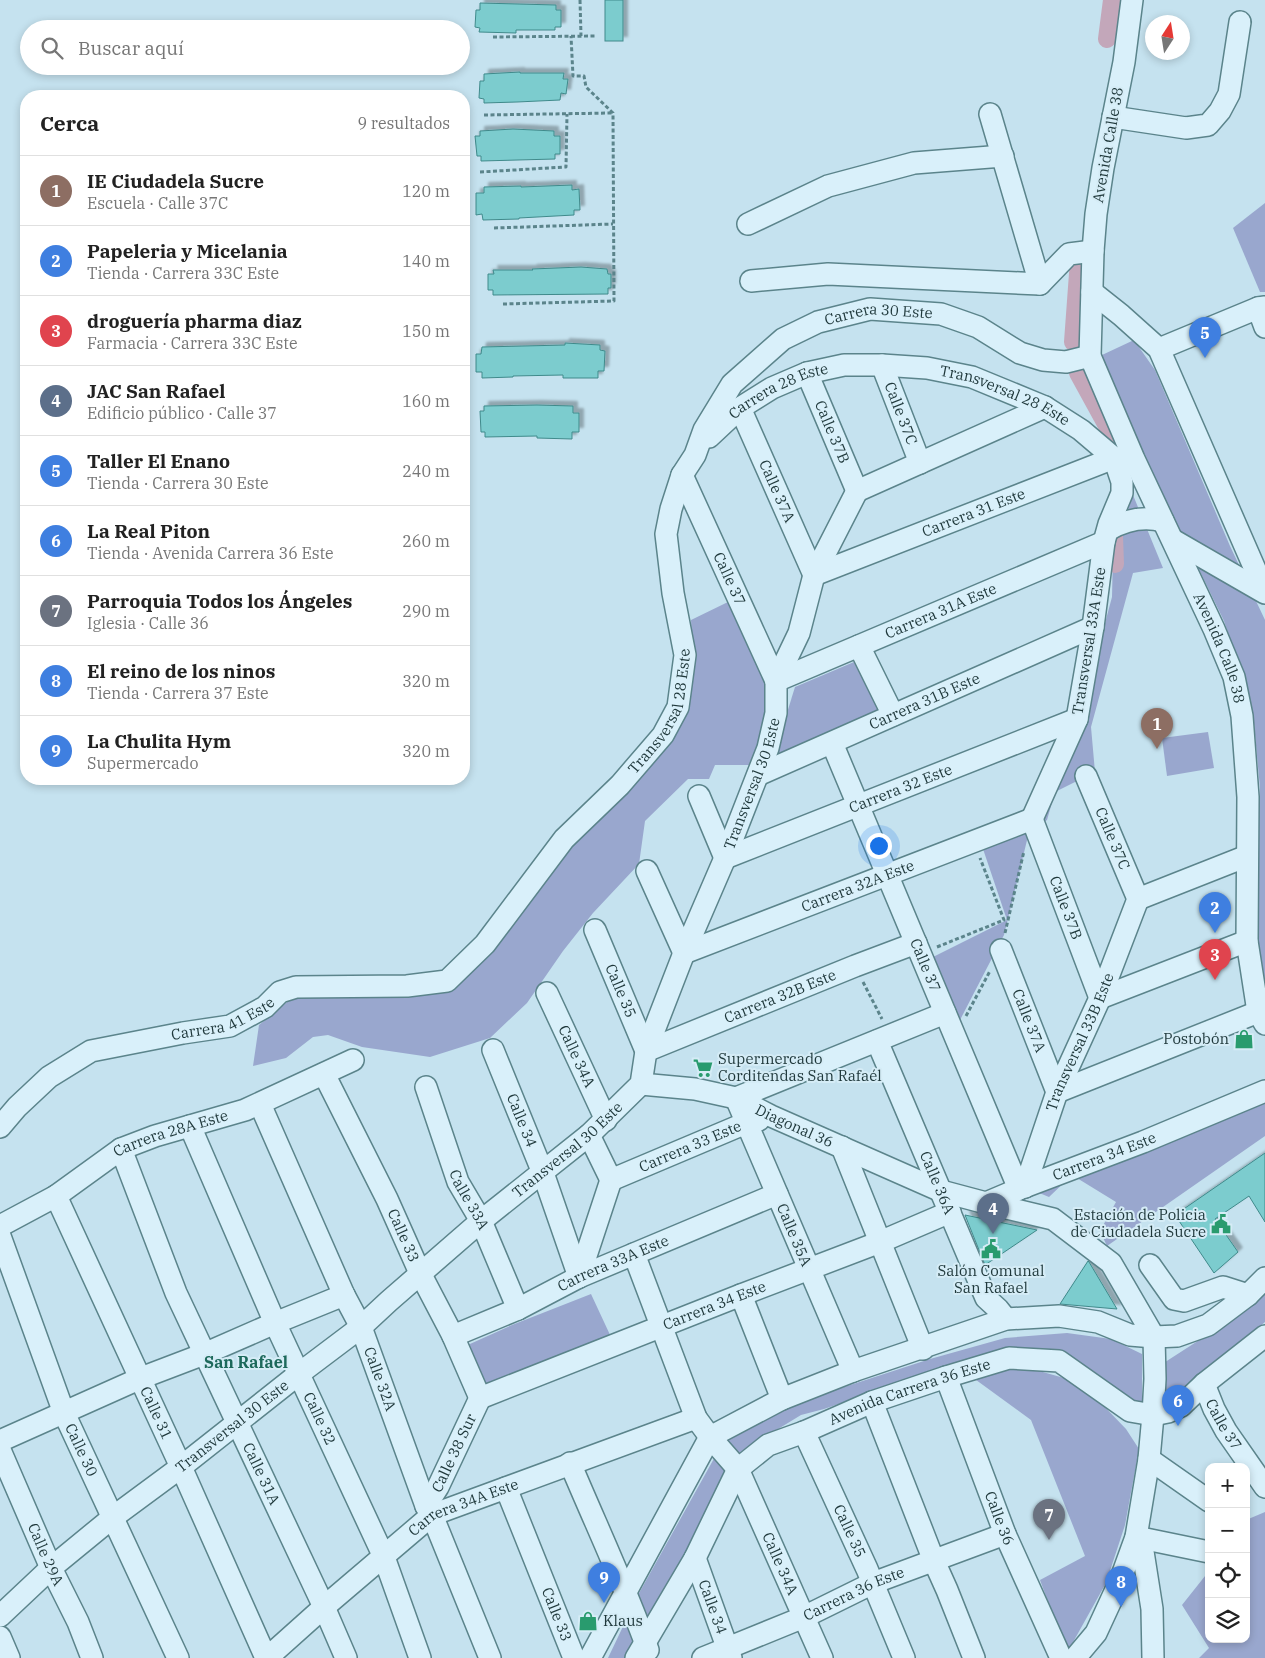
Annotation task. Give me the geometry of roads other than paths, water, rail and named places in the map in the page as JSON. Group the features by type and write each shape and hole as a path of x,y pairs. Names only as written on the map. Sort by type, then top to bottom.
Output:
{"street":[{"name":"Avenida Calle 38","path":"1132,0 1124,62 1096,214 1090,356 1124,458 1164,521 1234,677 1242,716 1248,798 1248,949 1262,1018"},
{"path":"1113,118 1186,128 1208,125 1220,111 1228,94 1240,22"},
{"path":"990,114 1040,284"},
{"path":"748,224 828,186 914,163 1003,156"},
{"path":"751,281 828,274 1040,284 1069,254 1093,251"},
{"path":"1092,292 1159,349 1265,593"},
{"name":"Carrera 30 Este","path":"704,430 732,384 783,339 818,322 870,309 941,314 978,327 1020,353 1043,360 1066,362 1090,356"},
{"path":"1159,349 1263,314"},
{"name":"Carrera 28 Este","path":"695,455 723,422 740,408 772,388 807,374 844,365 882,365"},
{"name":"Transversal 28 Este","path":"882,365 927,368 972,377 1045,407 1124,458"},
{"name":"Calle 37C","path":"882,365 920,463"},
{"name":"Calle 37B","path":"807,374 857,491"},
{"path":"857,491 1045,407"},
{"name":"Calle 37A","path":"740,408 814,575"},
{"name":"Transversal 28 Este","path":"485,944 564,840 620,785 663,735 678,707 685,655 673,593 666,534 671,508 682,476 695,455 704,430"},
{"name":"Transversal 33A Este","path":"1032,819 1077,719 1106,536 1122,492 1124,458"},
{"name":"Carrera 31 Este","path":"814,575 1124,458"},
{"name":"Calle 37","path":"682,476 776,681"},
{"name":"Transversal 30 Este","path":"0,1616 51,1568 112,1518 182,1467 300,1373 361,1328 420,1273 481,1221 589,1135 641,1084 646,1051 768,748 776,713 776,681 799,633 814,575 857,491"},
{"name":"Carrera 31A Este","path":"776,681 1106,536 1117,525 1149,517 1164,521"},
{"path":"1173,540 1265,593"},
{"name":"Carrera 31B Este","path":"758,775 1093,627"},
{"path":"859,646 893,715"},
{"name":"Carrera 32 Este","path":"725,858 1077,719"},
{"name":"Calle 37","path":"832,742 945,1013 1022,1188"},
{"name":"Calle 37C","path":"1086,776 1138,899"},
{"path":"699,796 725,858"},
{"name":"Calle 37B","path":"1032,819 1100,998"},
{"name":"Carrera 32A Este","path":"684,953 1032,819"},
{"path":"1138,899 1247,856"},
{"path":"647,871 684,953"},
{"name":"Transversal 33B Este","path":"1022,1188 1057,1092 1100,998 1138,899"},
{"name":"Calle 35","path":"595,930 646,1051"},
{"name":"Carrera 41 Este","path":"0,1127 17,1107 49,1077 91,1051 230,1026 265,1007 280,992 296,988 407,986 447,981 485,944"},
{"name":"Carrera 32B Este","path":"646,1051 854,966 918,948"},
{"path":"1100,998 1248,949 1265,986"},
{"name":"Calle 37A","path":"1001,950 1057,1092"},
{"name":"Calle 34A","path":"547,993 606,1120"},
{"name":"Carrera 33 Este","path":"736,1098 945,1013"},
{"path":"1057,1092 1262,1018"},
{"name":"Calle 36A","path":"884,1038 941,1191 986,1298 1006,1320"},
{"name":"Calle 34","path":"493,1050 543,1172 579,1277"},
{"name":"Carrera 28A Este","path":"0,1226 56,1196 121,1149 155,1136 245,1110 353,1060"},
{"name":"Calle 33","path":"324,1074 387,1199 420,1273 453,1336 480,1398"},
{"name":"Diagonal 36","path":"641,1084 695,1089 736,1098 771,1116 941,1191"},
{"name":"Calle 33A","path":"426,1088 458,1182 481,1221 518,1309"},
{"name":"Carrera 34 Este","path":"986,1203 1143,1142 1265,1090"},
{"name":"Calle 35A","path":"736,1098 853,1371"},
{"name":"Calle 32A","path":"260,1104 344,1295 361,1328 429,1511 490,1658"},
{"name":"Carrera 33 Este","path":"611,1180 746,1123 771,1116"},
{"name":"Calle 32","path":"190,1126 275,1323 300,1373 384,1557 420,1658"},
{"path":"579,1277 611,1180 589,1135"},
{"path":"842,1147 923,1349"},
{"name":"Calle 31A","path":"121,1149 176,1293 324,1606 346,1658"},
{"path":"941,1191 1053,1219 1111,1263 1154,1337 1155,1379 1153,1415 1138,1538 1096,1633 1075,1658"},
{"name":"Carrera 33A Este","path":"453,1336 518,1309 579,1277 777,1194"},
{"name":"Calle 31","path":"56,1196 182,1467 267,1658"},
{"name":"Carrera 34 Este","path":"480,1398 880,1242 950,1212"},
{"name":"Calle 30","path":"0,1236 64,1413 178,1658"},
{"path":"634,1254 696,1418 710,1437"},
{"path":"1150,1265 1174,1299 1184,1301 1223,1287 1248,1295"},
{"path":"590,1658 710,1437 782,1399 853,1371 1006,1320 1059,1316 1098,1322 1130,1334 1154,1337 1177,1336 1208,1326 1248,1295 1265,1278"},
{"path":"0,1441 141,1378 204,1354 344,1295"},
{"path":"741,1295 782,1399"},
{"name":"Avenida Carrera 36 Este","path":"644,1653 695,1558 738,1469 768,1445 804,1432 872,1402 1010,1358 1059,1361 1130,1411 1153,1415 1168,1412 1180,1406 1204,1384 1265,1336"},
{"name":"Calle 36","path":"946,1377 1005,1534 1061,1658"},
{"name":"Calle 37","path":"1204,1384 1214,1409 1226,1431 1265,1487"},
{"name":"Calle 38 Sur","path":"429,1511 438,1487 480,1398"},
{"path":"872,1402 974,1658"},
{"name":"Carrera 34A Este","path":"267,1658 324,1606 384,1557 429,1511 506,1488 696,1418"},
{"name":"Calle 35","path":"804,1432 873,1583 904,1658"},
{"name":"Calle 34A","path":"710,1437 738,1469 822,1658"},
{"name":"Calle 29A","path":"0,1450 51,1568 78,1622 92,1658"},
{"path":"1149,1459 1205,1498"},
{"path":"570,1463 602,1540 626,1590 644,1653"},
{"name":"Calle 33","path":"506,1488 574,1658"},
{"name":"Carrera 36 Este","path":"702,1658 729,1653 873,1583 1005,1534"},
{"path":"1138,1538 1205,1551"},
{"path":"1138,1538 1152,1609 1153,1658"},
{"name":"Calle 34","path":"695,1558 729,1653"},
{"path":"0,1637 9,1658"}],"waterway":[{"path":"1107,39 1112,0"},
{"path":"1073,342 1079,260"},
{"path":"1078,373 1118,446"},
{"path":"1114,536 1115,564"}],"place":[{"name":"Taller El Enano","path":"1205,358"},
{"name":"IE Ciudadela Sucre","path":"1157,749"},
{"name":"Papeleria y Micelania","path":"1215,933"},
{"name":"droguería pharma diaz","path":"1215,980"},
{"name":"Postobón","path":"1244,1039"},
{"name":"Supermercado Corditendas San Rafaél","path":"703,1068"},
{"name":"Estación de Policia de Ciudadela Sucre","path":"1221,1224"},
{"name":"JAC San Rafael","path":"993,1234"},
{"name":"Salón Comunal San Rafael","path":"991,1249"},
{"name":"La Real Piton","path":"1178,1426"},
{"name":"Parroquia Todos los Ángeles","path":"1049,1540"},
{"name":"La Chulita Hym","path":"604,1603"},
{"name":"El reino de los ninos","path":"1121,1607"},
{"name":"Klaus","path":"588,1621"}],"district":[{"name":"San Rafael","path":"246,1362"}]}
